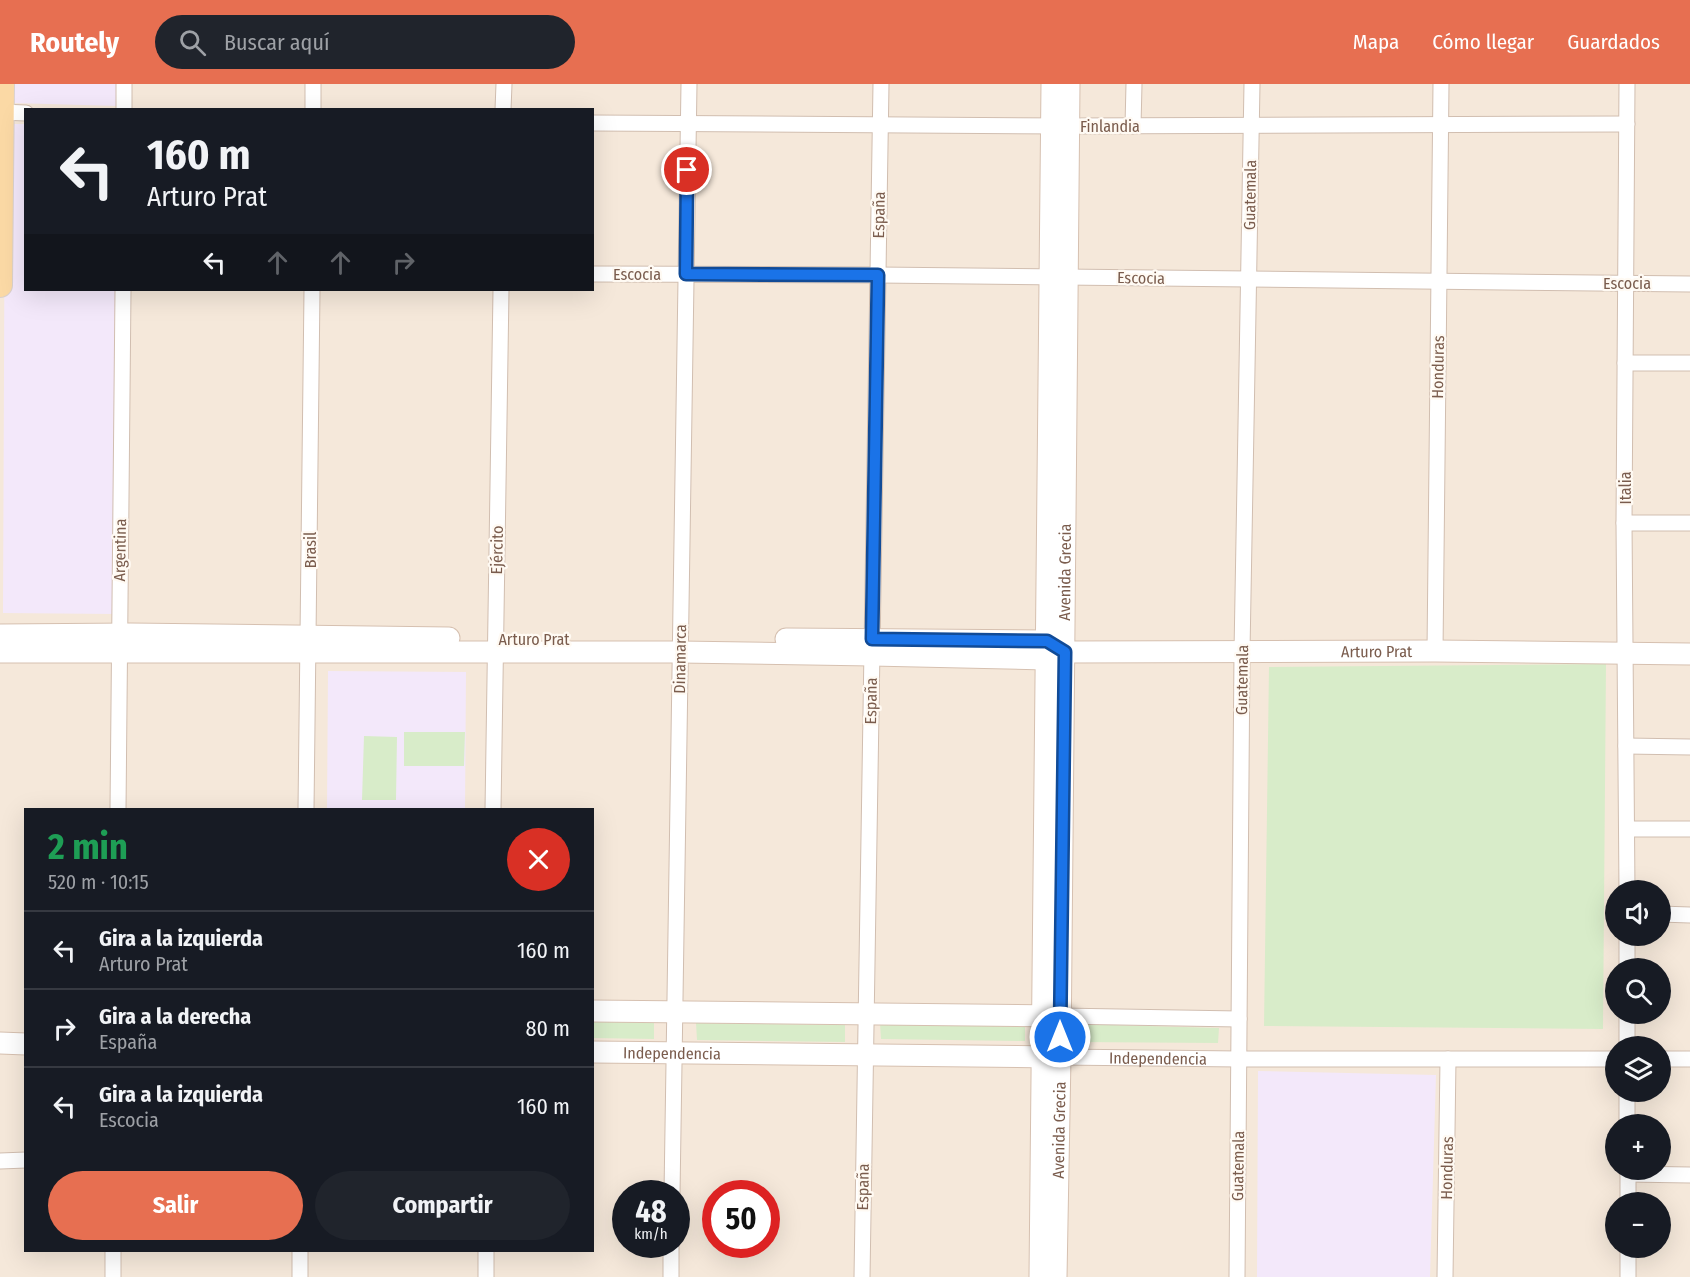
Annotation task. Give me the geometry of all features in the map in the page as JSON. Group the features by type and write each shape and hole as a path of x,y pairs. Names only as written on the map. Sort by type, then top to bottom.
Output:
{"main road":[{"path":"0,285 9,112 2,84"},
{"name":"Avenida Grecia","path":"1040,1277 1052,1016 1052,651 1060,126 1052,84"},
{"name":"Avenida Grecia","path":"1060,126 1069,84"},
{"name":"Arturo Prat","path":"0,635 120,643 1690,654"},
{"name":"Arturo Prat","path":"0,652 120,643"},
{"path":"594,1011 1052,1016"},
{"path":"0,1043 24,1044"},
{"name":"Independencia","path":"594,1052 1051,1057"},
{"name":"Avenida Grecia","path":"1051,1057 1056,1277"}],"street":[{"path":"124,84 124,108"},
{"path":"313,84 313,108"},
{"path":"504,84 504,108"},
{"name":"Dinamarca","path":"672,1180 689,84"},
{"name":"España","path":"862,1277 881,84"},
{"path":"1133,126 1134,84"},
{"name":"Guatemala","path":"1237,1277 1242,652 1252,84"},
{"name":"Honduras","path":"1435,651 1442,84"},
{"name":"Italia","path":"1627,880 1624,523 1628,84"},
{"name":"Finlandia","path":"594,123 1060,126 1627,124"},
{"name":"Escocia","path":"594,274 1690,284"},
{"name":"Argentina","path":"118,808 123,291"},
{"name":"Brasil","path":"306,808 312,291"},
{"name":"Ejército","path":"493,808 501,291"},
{"path":"1625,363 1690,363"},
{"path":"1624,523 1690,523"},
{"path":"1626,746 1690,747"},
{"path":"1627,829 1690,830"},
{"path":"1671,914 1690,915"},
{"path":"1052,1016 1239,1019"},
{"name":"Independencia","path":"1051,1057 1605,1059"},
{"name":"Honduras","path":"1445,1277 1448,1059"},
{"path":"1671,1059 1690,1059"},
{"path":"0,1161 24,1160"},
{"path":"1671,1174 1690,1175"},
{"path":"113,1252 113,1277"},
{"path":"300,1252 300,1277"},
{"path":"486,1252 486,1277"},
{"path":"671,1258 671,1277"},
{"path":"1628,1258 1628,1277"}],"shaded area":[{"path":"0,84 1690,84 1690,1277 0,1277"},
{"path":"12,84 119,84 118,106 12,103"},
{"path":"5,124 24,124 24,291 117,291 116,614 3,613"},
{"path":"328,671 466,672 465,808 327,808"},
{"path":"1258,1071 1436,1075 1430,1277 1257,1277"}],"green space":[{"path":"1606,664 1603,1029 1264,1026 1269,667"},
{"path":"404,732 465,732 464,766 404,766"},
{"path":"364,736 397,737 396,800 362,800"},
{"path":"594,1020 654,1020 654,1039 594,1038"},
{"path":"696,1023 845,1025 845,1042 697,1040"},
{"path":"880,1023 1025,1025 1025,1041 881,1039"},
{"path":"1075,1024 1219,1028 1218,1043 1073,1042"}],"route":[{"path":"687,170 686,274 878,275 872,639 1047,641 1065,652 1060,1037"}]}
